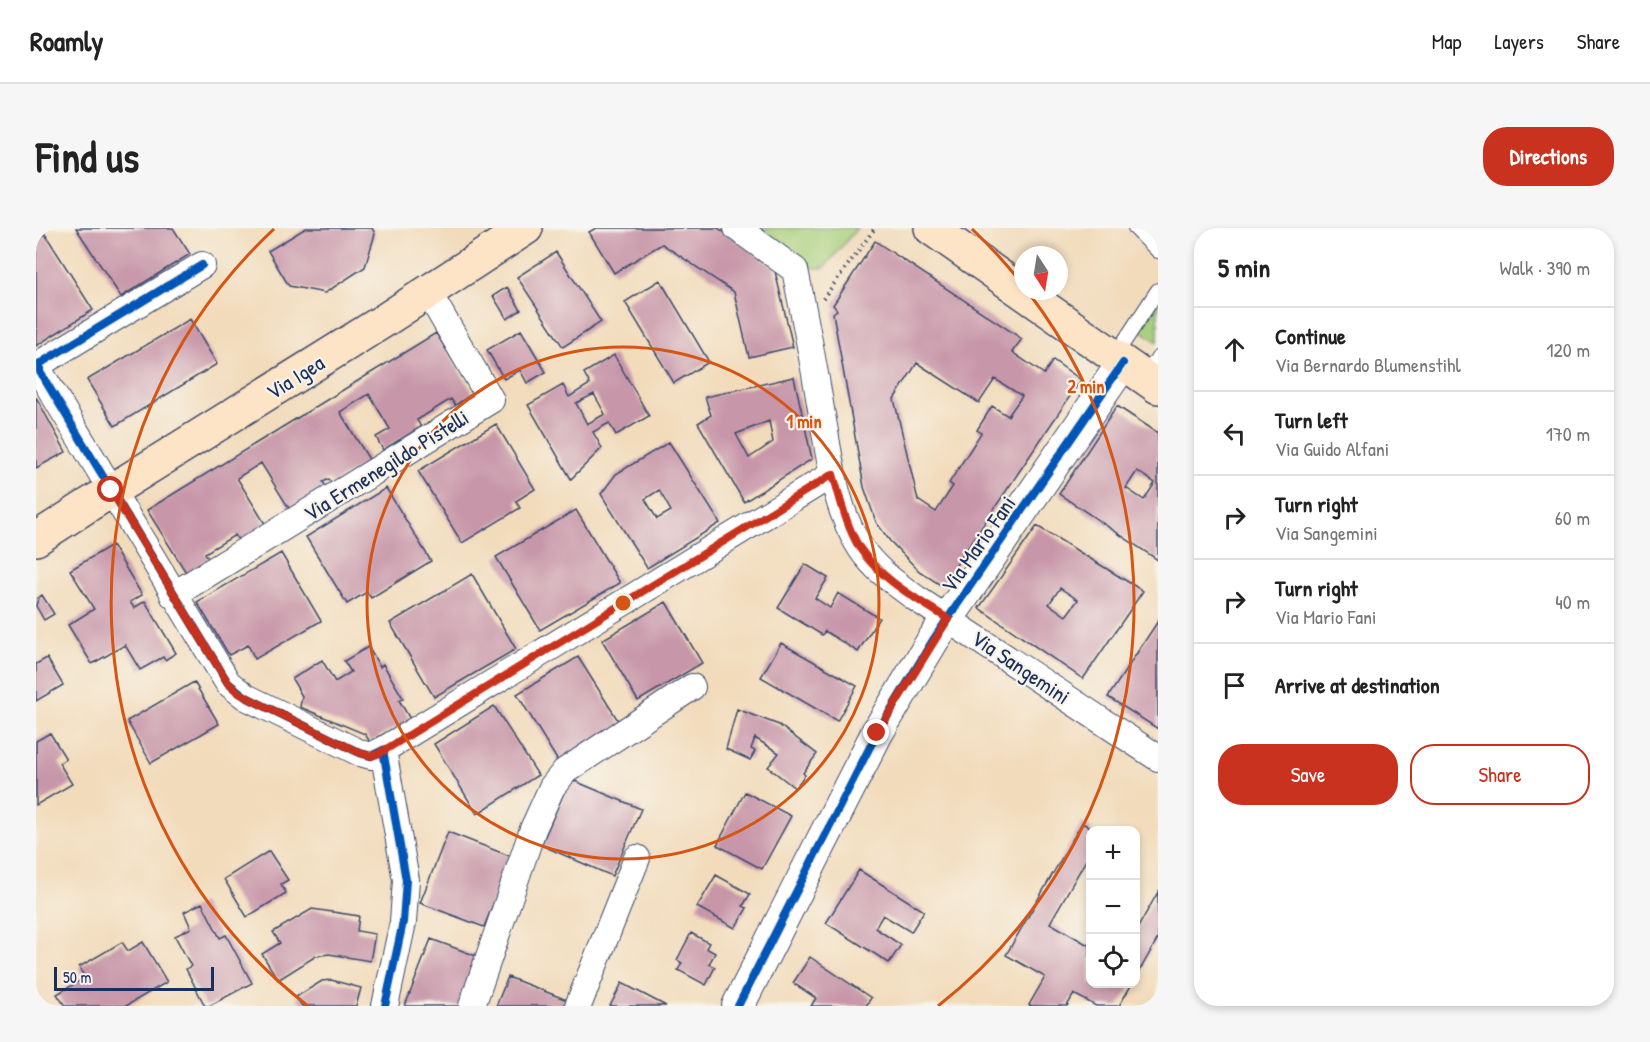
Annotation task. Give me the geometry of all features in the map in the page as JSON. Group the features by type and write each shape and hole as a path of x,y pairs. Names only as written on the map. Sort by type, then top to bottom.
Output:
{"main road":[{"name":"Via Igea","path":"44,530 428,292 526,228"},
{"path":"931,228 1140,369"}],"street":[{"name":"Via Sangemini","path":"737,228 795,270 833,474 844,513 858,545 867,558 901,588 1158,758"},
{"path":"202,265 40,364 40,374 228,683 254,701 360,753 371,756 383,750 833,474"},
{"name":"Via Ermenegildo Pistelli","path":"173,595 492,400 428,292"},
{"name":"Via Mario Fani","path":"738,1006 877,733 948,619 1140,369"},
{"path":"472,1006 533,829 552,787 565,771 692,687"},
{"path":"383,750 406,880 403,921 386,1006"},
{"path":"578,1006 637,858"}],"lane":[{"path":"1135,228 1158,252"},
{"path":"1140,369 1158,290"}],"path":[{"path":"802,303 824,299 875,228"}],"green space":[{"path":"757,228 857,228 824,268 809,268"},
{"path":"1158,298 1158,342 1138,328"}],"building":[{"path":"76,228 173,228 190,254 121,297"},
{"path":"306,228 372,228 375,234 365,267 325,293 289,286 268,251"},
{"path":"596,228 718,228 774,267 793,347 749,357 734,292 662,244 614,273 589,232"},
{"path":"45,234 93,310 36,346 36,240"},
{"path":"875,241 1022,339 1012,352 1044,374 1053,360 1081,380 942,586 919,571 890,541 876,522 864,487 833,313 837,310 833,305","holes":["917,363 979,403 995,379 1022,396 1008,416 992,406 977,430 981,433 949,483 953,486 936,512 918,500 894,399"]},
{"path":"556,252 601,322 563,347 517,277"},
{"path":"660,280 709,362 674,383 625,302"},
{"path":"507,287 521,310 507,319 493,296"},
{"path":"190,319 217,364 115,426 87,380"},
{"path":"521,330 546,372 527,383 520,370 504,379 487,350"},
{"path":"436,333 473,393 455,405 451,399 417,420 421,427 383,450 376,437 390,429 369,394 340,412 370,461 332,484 329,479 323,482 326,487 290,510 261,463 237,478 267,527 240,543 235,535 205,553 209,560 187,574 147,510"},
{"path":"614,355 649,416 616,435 609,423 593,432 602,448 571,479 528,405 563,385 569,397 590,384 584,373","holes":["594,394 605,414 587,424 576,403"]},
{"path":"794,377 812,459 744,502 698,423 711,415 705,397","holes":["769,421 773,442 749,458 736,434"]},
{"path":"36,397 66,452 36,468"},
{"path":"1117,406 1158,433 1158,560 1059,494","holes":["1137,471 1155,483 1144,500 1126,488"]},
{"path":"496,424 535,489 516,501 520,508 462,543 418,471"},
{"path":"669,442 720,523 647,568 601,494 616,474","holes":["659,490 671,511 657,519 645,499"]},
{"path":"386,488 431,561 371,598 367,592 347,604 306,537"},
{"path":"576,510 620,583 540,630 496,557"},
{"path":"1037,526 1143,591 1083,679 979,608","holes":["1060,588 1078,600 1066,616 1049,604"]},
{"path":"112,545 142,595 130,602 134,608 145,601 176,653 165,660 163,657 140,670 125,645 92,664 68,625 94,609 70,570"},
{"path":"281,553 321,621 255,659 248,645 229,655 197,602"},
{"path":"805,564 828,578 815,598 830,608 838,593 879,618 858,652 825,631 822,635 778,608"},
{"path":"472,574 516,649 434,697 390,623"},
{"path":"42,595 54,614 44,620 36,606 38,598"},
{"path":"666,602 702,663 638,701 602,640"},
{"path":"1158,621 1158,729 1108,697"},
{"path":"781,643 857,686 837,721 761,677"},
{"path":"368,647 380,667 383,664 403,698 399,700 410,719 370,742 365,734 300,707 302,696 292,679 322,660 335,682 351,672 344,661"},
{"path":"578,657 621,725 559,763 517,694"},
{"path":"47,658 63,685 36,701 36,664"},
{"path":"194,682 219,724 151,763 127,721"},
{"path":"494,706 538,775 477,814 434,744"},
{"path":"737,709 779,725 817,754 795,788 768,767 779,753 755,738 751,749 755,751 750,760 726,749"},
{"path":"50,733 66,759 59,763 72,784 36,805 36,741"},
{"path":"570,779 641,809 612,876 541,845"},
{"path":"745,792 791,816 762,869 717,845"},
{"path":"1082,823 1088,826 1086,826 1086,860 1050,923 1086,944 1086,988 1130,988 1119,1006 1096,1006 1074,994 1067,1006 1031,1006 1029,1005 1045,977 1006,955"},
{"path":"448,832 512,857 484,927 420,903"},
{"path":"269,851 288,880 281,884 286,893 247,917 224,879"},
{"path":"859,870 924,911 911,932 883,915 875,928 901,945 889,963 826,923"},
{"path":"716,875 750,894 743,906 747,908 735,928 697,907"},
{"path":"1158,892 1158,938 1140,970 1140,934 1140,924"},
{"path":"202,903 220,938 226,935 252,983 209,1006 205,1006 186,969 191,966 175,936 191,928 184,912"},
{"path":"312,909 359,916 357,931 375,934 370,961 329,954 316,956 278,980 262,954 280,943 273,932"},
{"path":"691,933 709,943 706,948 715,953 709,964 715,967 706,985 678,970 682,963 677,960"},
{"path":"431,939 479,957 460,1006 405,1006"},
{"path":"122,942 128,951 143,942 167,982 126,1006 65,1006 57,994 85,978 79,967"},
{"path":"810,957 871,998 866,1006 811,1006 816,998 793,983"},
{"path":"508,977 567,1000 565,1006 496,1006"},
{"path":"331,980 361,988 356,1006 302,1006 296,997 322,981"},
{"path":"622,983 666,1006 610,1006"}],"cycle path":[{"path":"202,265 44,361 40,364 40,372 228,683 246,697 360,753 371,756 383,750 406,880 403,922 385,1006"},
{"path":"738,1006 877,733 933,640 1123,363"}],"route":[{"path":"111,490 228,683 246,697 360,753 371,756 380,753 833,474 844,513 858,545 867,558 901,588 948,619 877,733"}]}
